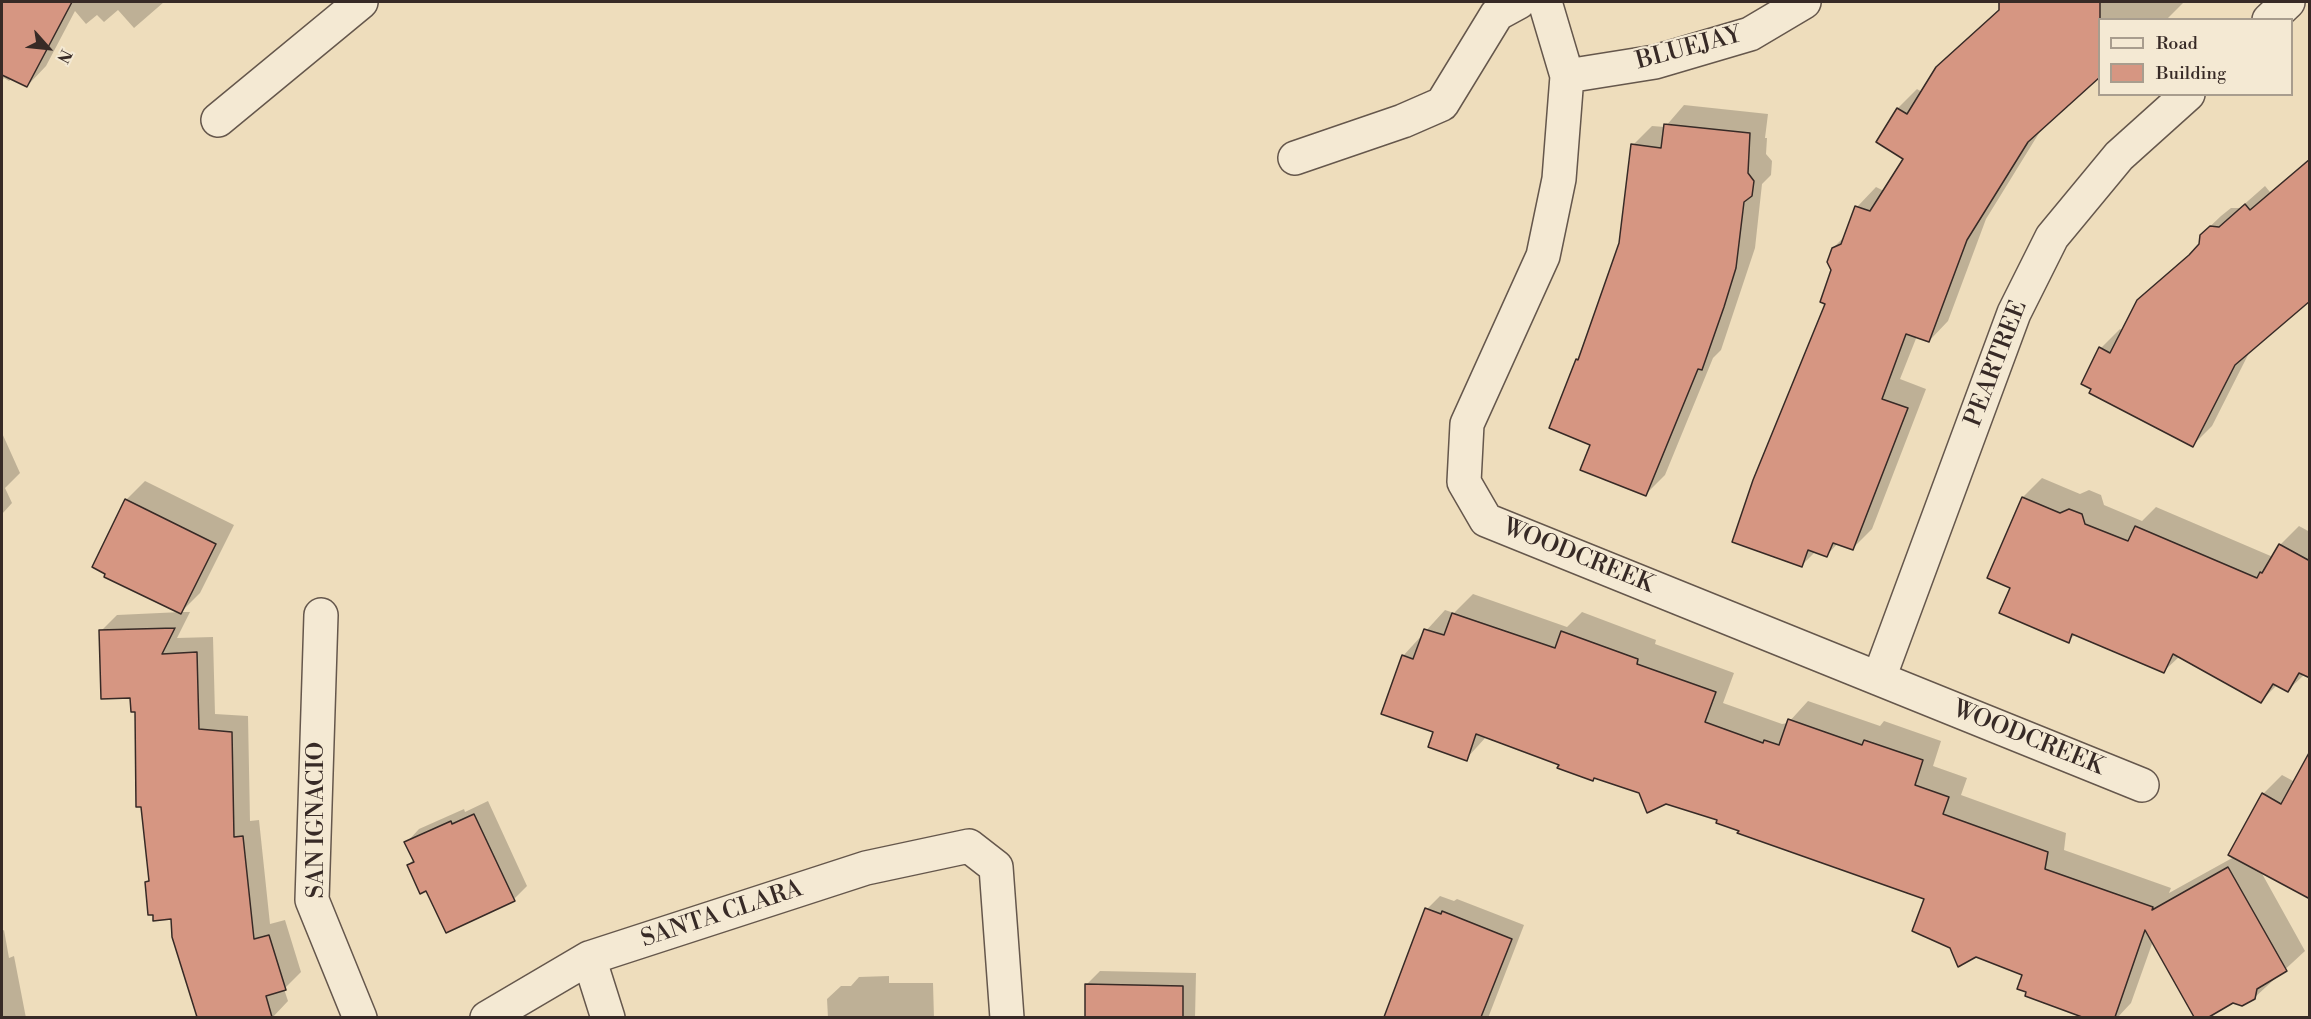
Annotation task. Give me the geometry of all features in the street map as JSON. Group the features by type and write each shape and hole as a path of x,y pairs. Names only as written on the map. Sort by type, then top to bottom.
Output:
{"street":[{"path":"218,120 361,2"},
{"path":"1295,158 1403,121 1442,104 1497,14 1519,2"},
{"name":"WOODCREEK","path":"1545,2 1568,76 1559,180 1543,256 1467,424 1464,482 1486,520 2142,785"},
{"name":"BLUEJAY","path":"1568,76 1655,62 1750,34 1804,2"},
{"path":"2271,18 2288,2"},
{"name":"PEARTREE","path":"1878,678 2014,314 2052,237 2119,156 2186,96"},
{"name":"SAN IGNACIO","path":"321,615 312,900 360,1017"},
{"name":"SANTA CLARA","path":"487,1017 589,958 866,868 969,846 996,867 1007,1017"},
{"path":"589,958 608,1017"}],"building":[{"path":"2,2 72,2 27,87 2,75"},
{"path":"1999,2 2100,2 2098,79 2028,142 1967,240 1929,342 1906,334 1882,399 1908,408 1853,550 1833,543 1827,557 1808,550 1802,567 1732,542 1753,480 1825,304 1820,302 1831,270 1827,262 1832,248 1841,244 1855,206 1870,211 1903,159 1876,142 1897,108 1907,114 1936,67 1999,10"},
{"path":"1664,124 1750,133 1748,173 1754,181 1752,196 1744,202 1736,268 1724,307 1702,370 1698,369 1646,496 1580,470 1590,445 1549,428 1576,359 1578,360 1619,243 1631,144 1661,148"},
{"path":"2310,159 2310,301 2235,365 2193,447 2089,393 2091,389 2081,384 2099,347 2110,353 2137,300 2189,255 2199,244 2200,235 2210,226 2219,227 2245,204 2250,210"},
{"path":"2022,497 2060,513 2069,509 2082,514 2085,524 2128,541 2135,526 2257,578 2279,544 2310,561 2310,678 2299,673 2288,692 2273,684 2261,703 2173,654 2164,673 2072,634 2069,643 1999,613 2010,588 1987,578"},
{"path":"125,499 216,544 181,614 104,577 105,574 92,567"},
{"path":"1452,613 1555,648 1561,631 1638,659 1637,664 1716,692 1705,722 1763,743 1764,740 1779,745 1788,719 1862,745 1864,740 1923,760 1915,785 1949,797 1943,814 2048,852 2045,869 2153,907 2152,910 2228,867 2287,971 2257,989 2255,999 2242,1006 2233,1003 2209,1017 2194,1017 2145,930 2115,1017 2082,1017 2025,996 2026,992 2017,989 2022,975 1976,957 1958,967 1950,948 1912,931 1924,899 1737,833 1739,831 1716,823 1717,820 1666,804 1647,813 1639,793 1594,778 1593,781 1557,768 1559,765 1476,734 1467,761 1428,747 1433,732 1381,714 1402,655 1413,659 1424,629 1444,635"},
{"path":"175,628 162,654 197,652 199,729 232,732 234,837 243,836 254,939 269,935 286,990 266,996 272,1017 197,1017 172,937 171,919 153,921 153,915 148,915 145,882 149,881 141,807 136,807 135,712 131,712 130,698 101,699 99,630"},
{"path":"2310,751 2310,899 2228,855 2262,793 2281,804"},
{"path":"474,814 515,901 446,933 426,891 420,894 407,865 414,862 404,842 451,821 452,824"},
{"path":"1425,908 1441,914 1442,911 1512,939 1481,1017 1384,1017"},
{"path":"1085,984 1183,986 1183,1017 1085,1017"}]}
